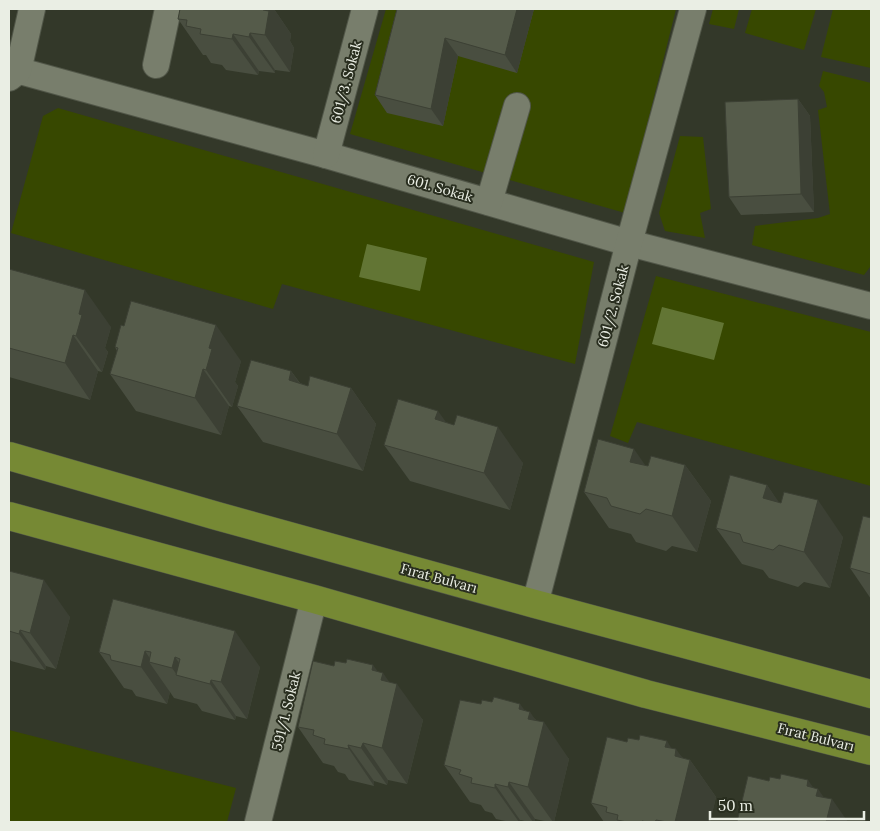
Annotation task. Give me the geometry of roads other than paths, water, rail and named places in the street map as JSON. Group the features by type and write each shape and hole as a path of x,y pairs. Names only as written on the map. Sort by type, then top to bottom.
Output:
{"main road":[{"name":"Fırat Bulvarı","path":"9,456 227,519 871,694"},
{"name":"Fırat Bulvarı","path":"9,516 314,599 646,694 871,751"}],"street":[{"path":"12,72 32,9"},
{"path":"156,65 168,9"},
{"name":"601/3. Sokak","path":"326,155 365,9"},
{"name":"601/2. Sokak","path":"535,604 629,242 693,9"},
{"name":"601. Sokak","path":"12,72 326,155 629,242 871,306"},
{"path":"488,202 516,106"},
{"name":"591/1. Sokak","path":"258,822 314,599"}]}
